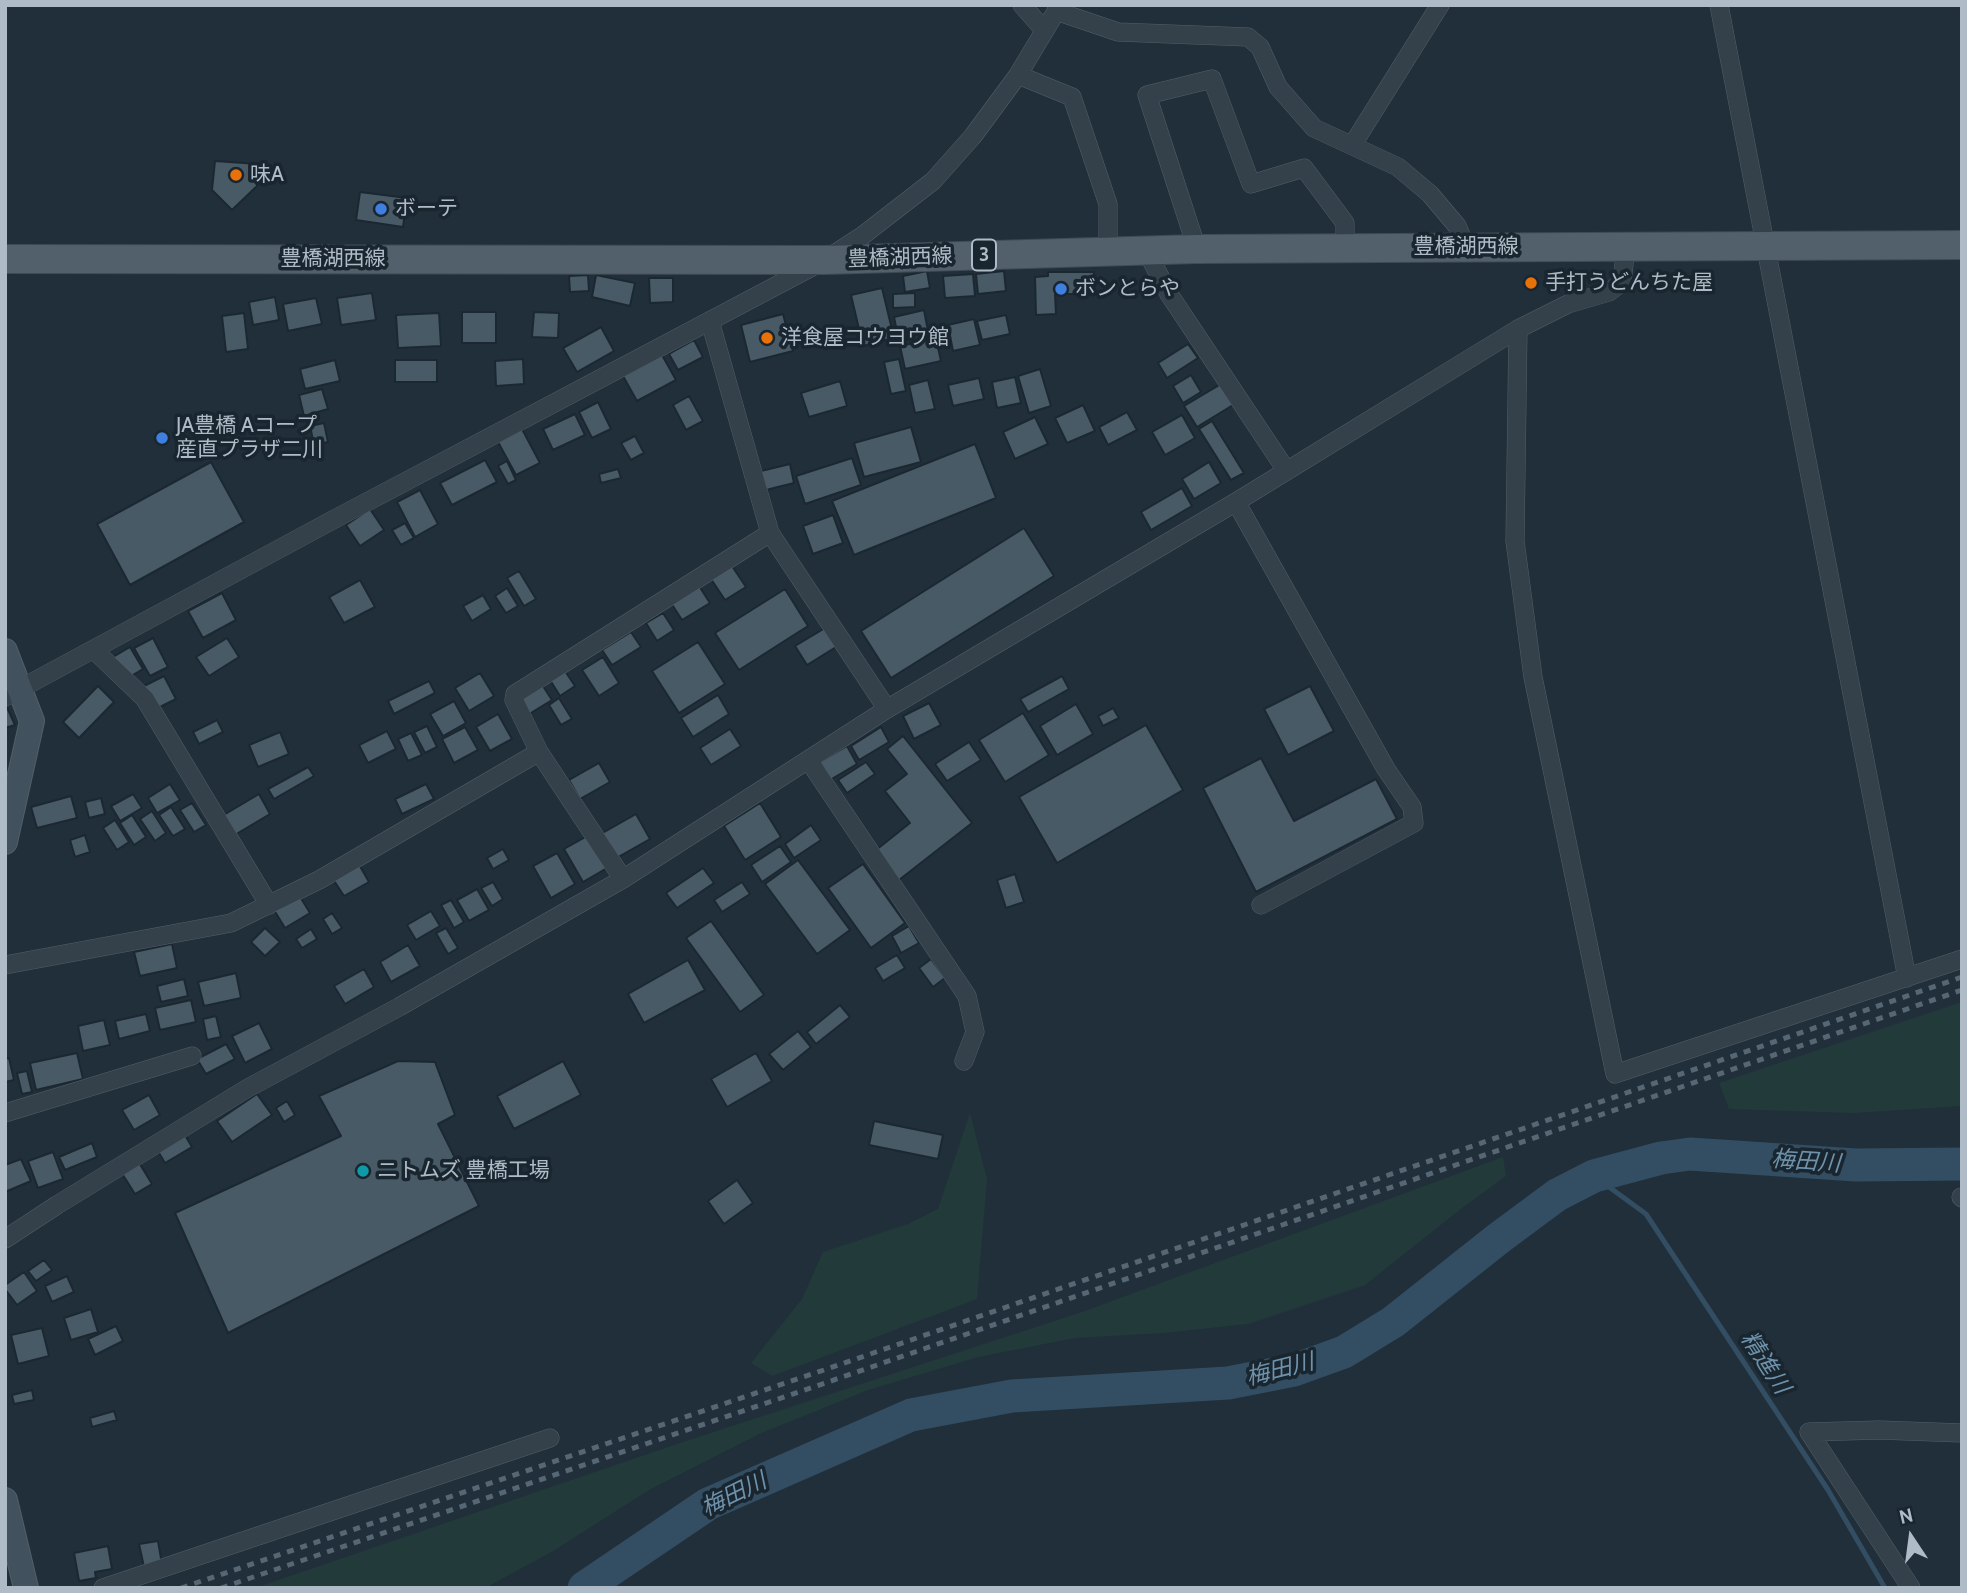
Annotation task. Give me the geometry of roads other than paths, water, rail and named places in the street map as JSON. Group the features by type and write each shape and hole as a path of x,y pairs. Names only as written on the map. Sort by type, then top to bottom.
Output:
{"main road":[{"name":"豊橋湖西線","path":"5,259 825,260 1197,249 1962,245"}],"street":[{"path":"1022,5 1044,30"},
{"path":"1353,144 1440,5"},
{"path":"1719,5 1906,978"},
{"path":"13,693 329,522 825,260 862,236 933,181 973,136 1018,75 1058,8 1118,32 1248,37 1260,47 1278,87 1314,128 1398,167 1430,194 1457,226 1466,247"},
{"path":"1018,75 1072,97 1108,204 1108,251"},
{"path":"1197,249 1147,95 1212,79 1251,184 1304,168 1345,223 1345,248"},
{"path":"5,1239 248,1088 399,1007 623,879 887,709 1236,502 1518,329 1568,304 1609,292 1622,282 1626,246"},
{"path":"1146,250 1169,294 1286,470"},
{"path":"710,321 770,533 887,709"},
{"path":"1518,329 1515,541 1532,677 1615,1074 1962,959"},
{"path":"1236,502 1386,769 1412,807 1414,823 1261,905"},
{"path":"623,879 540,752 514,699 515,694 770,533"},
{"path":"94,650 145,699 270,905"},
{"path":"5,651 13,693 32,721 5,842"},
{"path":"5,965 231,923 319,880 540,752"},
{"path":"809,761 967,996 975,1032 964,1061"},
{"path":"5,1113 192,1056"},
{"path":"1912,1588 1809,1432 1879,1430 1962,1433"},
{"path":"103,1588 550,1438"},
{"path":"5,1500 26,1588"}],"waterway":[{"name":"梅田川","path":"584,1588 708,1504 911,1415 1012,1396 1228,1383 1294,1370 1344,1352 1393,1322 1557,1195 1594,1176 1661,1158 1690,1154 1856,1165 1962,1164"},
{"name":"精進川","path":"1594,1176 1646,1214 1828,1490 1885,1588"}],"railway":[{"path":"181,1588 824,1370 1962,977"},
{"path":"221,1588 828,1382 1962,990"}],"place":[{"name":"味A","path":"236,175"},
{"name":"ボーテ","path":"381,209"},
{"name":"手打うどんちた屋","path":"1531,283"},
{"name":"ボンとらや","path":"1061,289"},
{"name":"洋食屋コウヨウ館","path":"767,338"},
{"name":"JA豊橋 Aコープ 産直プラザ二川","path":"162,438"},
{"name":"ニトムズ 豊橋工場","path":"363,1171"}]}
